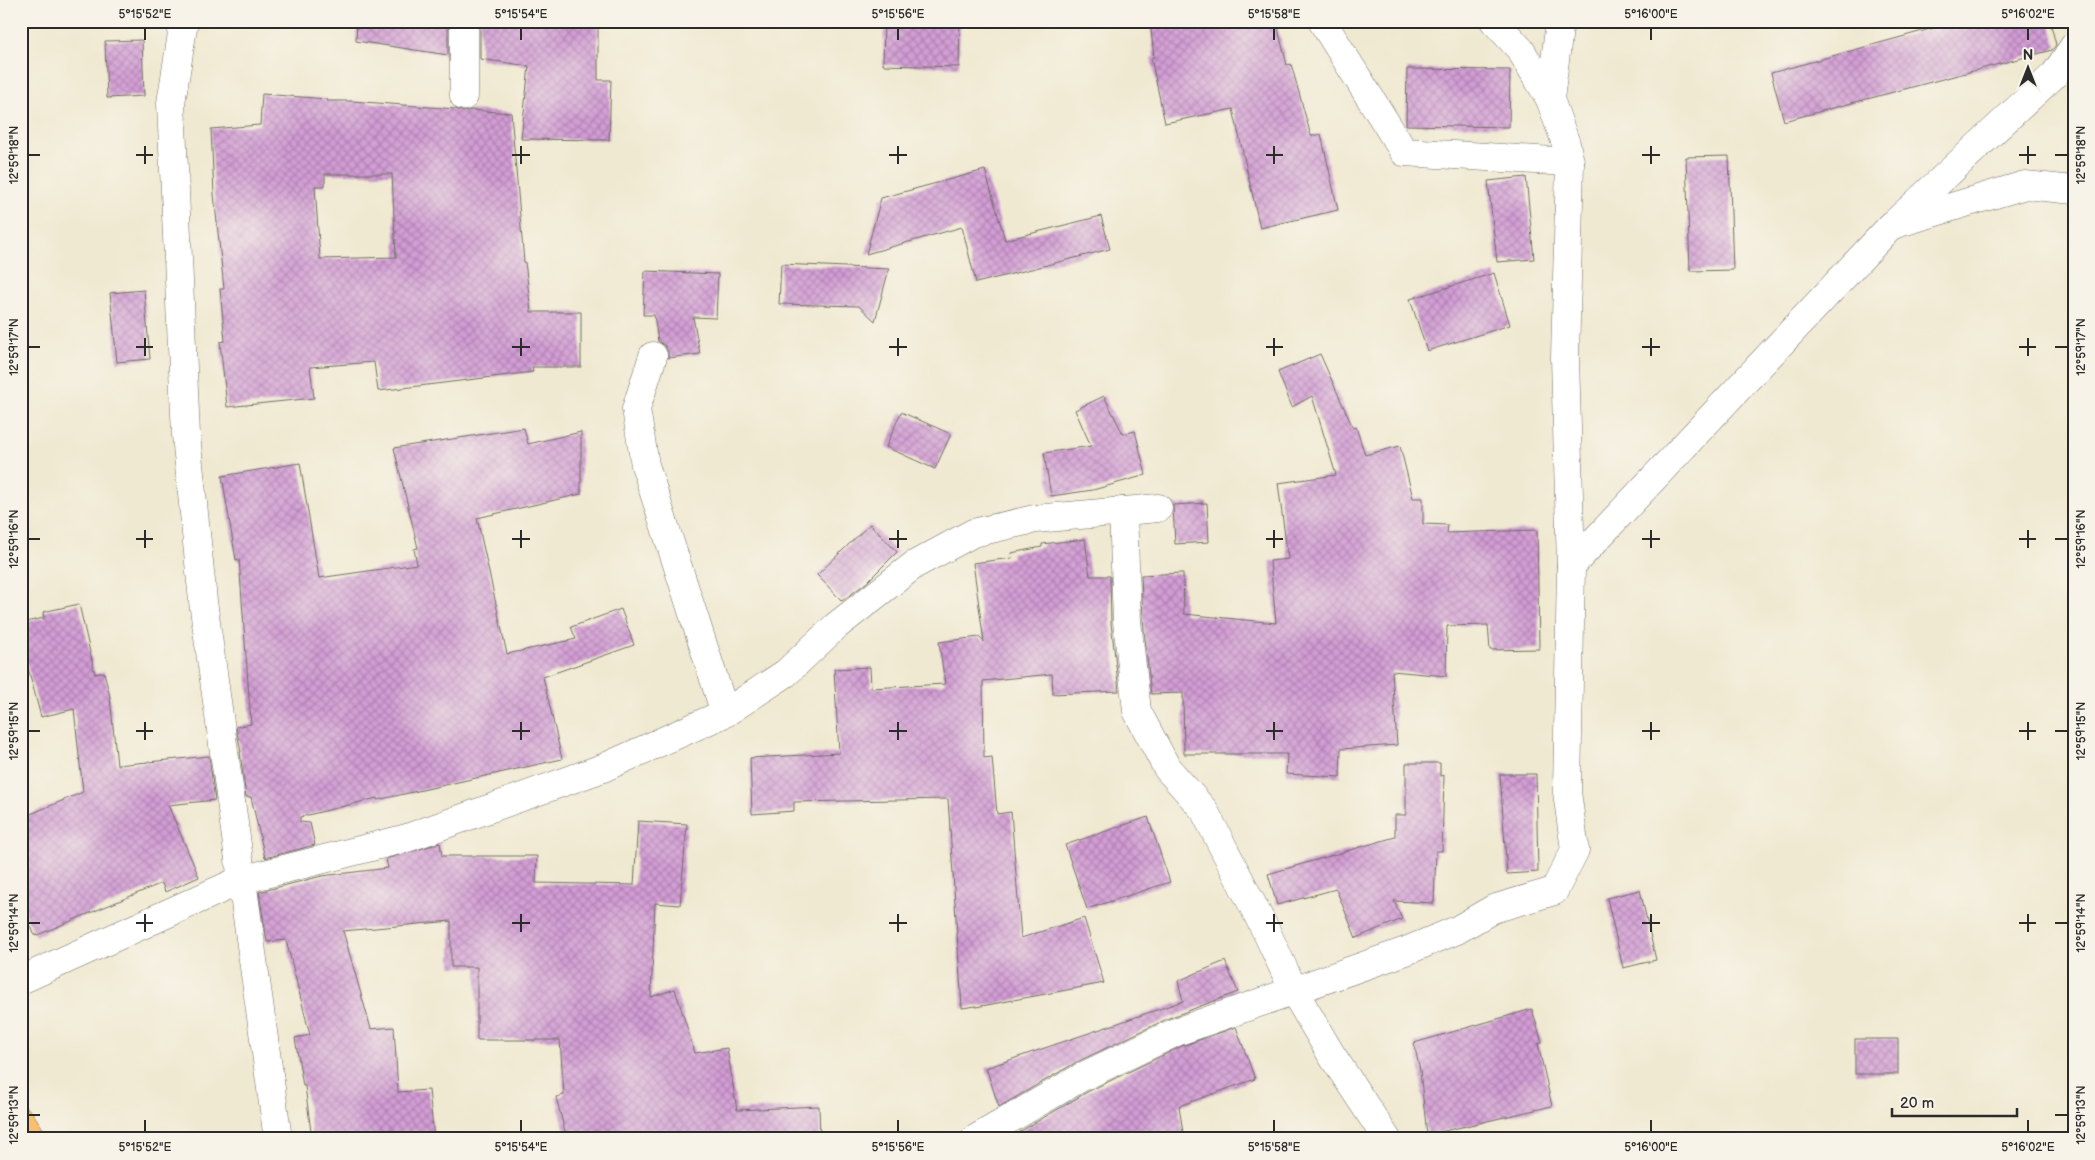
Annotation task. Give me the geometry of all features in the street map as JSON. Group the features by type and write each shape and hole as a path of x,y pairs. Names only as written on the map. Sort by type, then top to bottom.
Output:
{"highway":[{"path":"21,1121 33,1139"}],"street":[{"path":"184,21 171,103 186,435 203,601 278,1139"},
{"path":"464,21 464,96"},
{"path":"1322,21 1404,152 1570,162"},
{"path":"975,1139 1082,1076 1176,1032 1449,934 1492,909 1554,891 1575,850 1567,792 1570,566 1565,358 1570,162 1566,144 1550,99 1520,49 1494,21"},
{"path":"1550,99 1560,21"},
{"path":"1570,566 1892,225 2055,74 2074,46"},
{"path":"1892,225 2025,185 2074,190"},
{"path":"653,356 636,409 645,466 725,713"},
{"path":"21,980 241,880 407,838 603,768 725,713 786,673 836,626 914,565 973,533 1035,519 1158,508"},
{"path":"1123,511 1126,621 1137,711 1166,768 1204,810 1267,933 1294,991 1330,1054 1387,1139"}],"building":[{"path":"357,21 448,21 448,55 356,41"},
{"path":"480,21 598,21 598,80 611,80 609,140 521,139 529,66 480,59"},
{"path":"884,21 960,21 959,67 883,65"},
{"path":"1150,21 1276,21 1287,65 1291,64 1311,136 1321,134 1338,210 1260,228 1233,109 1165,123 1151,58 1154,57"},
{"path":"1959,21 2050,21 2056,45 2052,50 1784,121 1771,73"},
{"path":"142,40 144,96 107,98 105,41"},
{"path":"1407,69 1510,70 1509,127 1406,125"},
{"path":"262,94 327,99 327,101 455,109 464,112 471,110 511,113 524,262 531,312 581,312 581,367 532,367 533,372 378,391 374,362 310,367 314,398 227,407 220,342 225,341 220,289 224,289 214,194 211,129 260,125","holes":["325,174 392,174 396,257 320,259 315,186 325,186"]},
{"path":"1729,156 1733,270 1690,271 1686,157"},
{"path":"985,170 1005,240 1101,216 1110,249 976,283 962,227 866,254 881,198"},
{"path":"1526,177 1534,259 1497,262 1488,181"},
{"path":"781,264 889,269 875,321 859,306 779,304"},
{"path":"645,271 718,274 716,318 693,317 700,354 668,358 665,346 658,341 654,315 643,315"},
{"path":"1494,273 1510,325 1427,351 1410,299"},
{"path":"144,290 150,359 117,362 110,293"},
{"path":"1320,354 1353,428 1356,427 1365,455 1400,446 1413,498 1423,498 1423,524 1448,525 1447,533 1537,530 1539,649 1490,650 1488,625 1447,626 1446,676 1392,671 1397,745 1341,749 1340,777 1286,774 1287,754 1184,754 1183,693 1151,694 1143,620 1141,575 1183,573 1184,614 1276,623 1270,561 1288,559 1278,483 1336,475 1312,396 1292,407 1278,372"},
{"path":"1104,396 1123,434 1135,431 1146,475 1093,490 1051,496 1044,453 1091,446 1075,410"},
{"path":"901,412 951,434 935,469 886,447"},
{"path":"524,428 528,444 581,432 581,494 477,518 507,654 576,639 571,627 621,609 634,645 543,677 562,759 377,800 377,798 300,817 300,822 310,823 315,845 265,858 251,797 246,797 236,727 251,724 239,559 236,560 222,476 300,463 319,578 417,564 414,549 418,548 394,448"},
{"path":"1207,503 1209,542 1175,544 1173,505"},
{"path":"870,524 897,552 866,583 842,601 817,575"},
{"path":"1085,539 1090,576 1110,576 1111,623 1119,691 1053,694 1052,674 983,681 984,758 992,757 997,814 1011,812 1021,938 1084,918 1104,983 962,1008 948,799 794,802 794,811 752,814 750,758 839,753 834,669 870,667 871,688 945,684 939,642 979,637 984,642 973,563 1012,558 1011,553 1042,547 1042,544"},
{"path":"79,604 95,674 104,672 110,697 117,765 209,756 215,800 168,805 199,877 165,892 162,883 35,936 21,903 21,818 83,792 74,709 41,717 21,641 21,623 44,618 43,612"},
{"path":"1406,763 1440,763 1440,776 1444,775 1442,851 1436,851 1434,903 1394,901 1402,919 1356,938 1336,889 1277,905 1268,874 1395,837 1395,815 1406,815"},
{"path":"1500,774 1536,774 1538,872 1507,874"},
{"path":"1148,817 1170,882 1087,909 1065,845"},
{"path":"638,821 687,824 680,905 655,903 651,997 675,989 695,1053 727,1048 737,1110 819,1106 820,1139 567,1139 556,1097 564,1095 560,1040 477,1040 477,967 451,967 451,921 343,931 371,1029 394,1027 398,1092 429,1090 434,1139 312,1139 305,1086 303,1086 295,1038 310,1035 286,940 267,942 259,892 322,876 388,868 386,859 440,843 442,856 537,856 536,883 634,885"},
{"path":"1640,890 1656,960 1623,968 1607,898"},
{"path":"1225,961 1238,992 1169,1018 1075,1063 999,1107 986,1068 1183,1001 1178,981"},
{"path":"1532,1009 1542,1043 1538,1044 1552,1106 1427,1135 1420,1071 1414,1043"},
{"path":"1236,1027 1255,1079 1179,1106 1184,1139 1020,1139 1019,1132 1089,1091 1182,1046"},
{"path":"1855,1039 1898,1039 1898,1074 1855,1074"}]}
